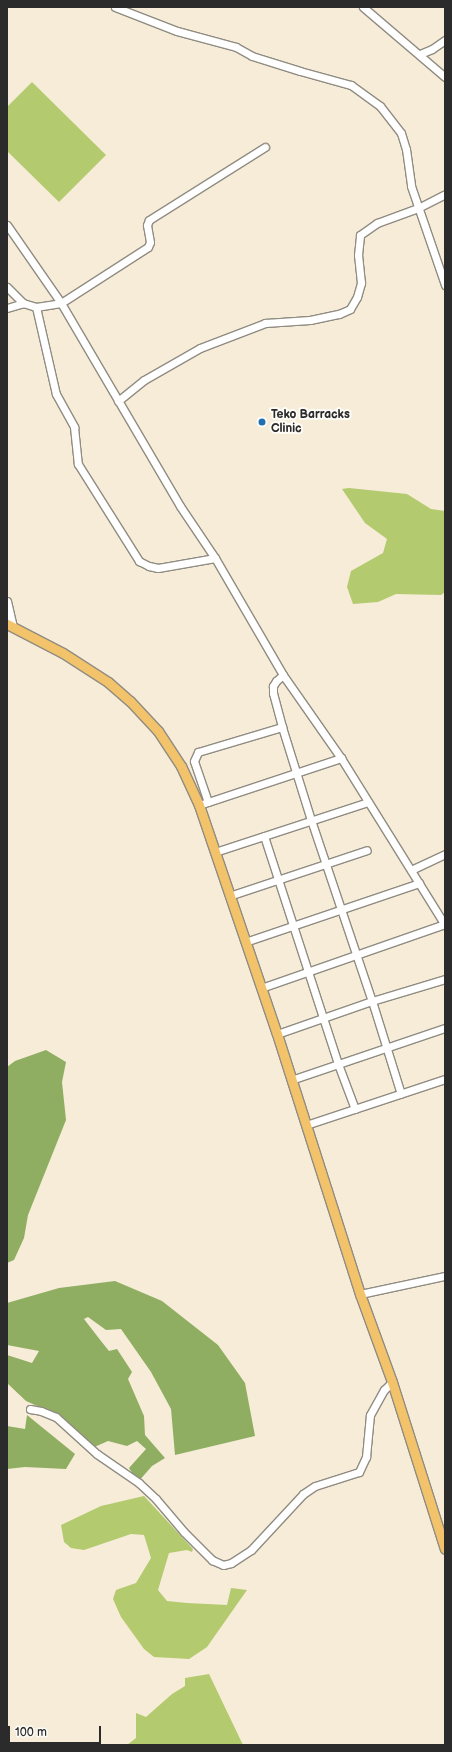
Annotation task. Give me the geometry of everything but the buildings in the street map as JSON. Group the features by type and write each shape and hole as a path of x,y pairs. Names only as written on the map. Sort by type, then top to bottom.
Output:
{"main road":[{"path":"10,625 75,661 108,682 130,701 158,731 203,803 215,852 229,896 277,1034 360,1294 392,1382 445,1549"}],"street":[{"path":"115,7 177,31 236,47 252,56 351,85 380,106 401,133 406,149 411,186 445,285"},
{"path":"363,7 420,54 445,77"},
{"path":"420,54 432,49 445,40"},
{"path":"7,287 23,303 36,307 61,303 148,248 150,242 147,225 149,220 265,147"},
{"path":"118,401 144,380 200,348 265,324 310,320 339,314 350,309 361,283 358,255 360,235 377,224 418,208 445,194"},
{"path":"7,225 61,303 180,506 215,558 283,675 341,758 445,925 261,988"},
{"path":"7,308 23,303"},
{"path":"36,307 56,394 74,427 78,464 139,561 158,568 215,558"},
{"path":"7,601 10,625"},
{"path":"283,675 273,686 273,693 282,727 401,1094"},
{"path":"282,727 198,752 194,761 203,803 341,758"},
{"path":"215,852 368,802"},
{"path":"264,836 338,1064 355,1109"},
{"path":"229,896 367,850"},
{"path":"411,870 445,854"},
{"path":"245,942 419,883"},
{"path":"277,1034 372,1001 445,979"},
{"path":"292,1080 445,1028"},
{"path":"306,1125 445,1079"},
{"path":"360,1294 445,1276"},
{"path":"30,1409 41,1411 56,1417 98,1454 123,1470 156,1499 184,1532 212,1560 222,1565 231,1563 252,1550 304,1494 315,1486 359,1472 366,1457 370,1415 384,1390 392,1382"}],"green space":[{"path":"32,82 106,155 59,202 7,151 7,107"},
{"path":"349,488 407,494 431,509 445,511 445,592 441,595 396,594 378,602 353,604 347,587 351,571 383,553 387,539 365,523 342,489"},
{"path":"46,1050 66,1062 62,1082 66,1120 28,1215 24,1238 14,1260 7,1263 7,1067 15,1061"},
{"path":"115,1281 162,1301 218,1345 245,1383 255,1436 175,1455 171,1409 151,1372 121,1329 106,1330 88,1317 84,1319 109,1351 117,1349 132,1372 128,1379 144,1416 145,1435 165,1458 152,1466 138,1482 129,1468 146,1449 137,1441 127,1446 108,1441 90,1449 64,1418 26,1401 7,1383 7,1355 32,1363 39,1351 7,1345 7,1303 59,1288"},
{"path":"27,1415 75,1454 66,1469 25,1467 7,1469 7,1426 25,1429"},
{"path":"144,1496 193,1549 192,1552 187,1550 169,1553 158,1590 167,1601 227,1605 231,1588 247,1590 207,1647 189,1659 154,1657 144,1649 121,1617 113,1599 116,1590 136,1583 151,1558 144,1535 131,1534 84,1550 71,1548 64,1542 61,1525 101,1506"},
{"path":"209,1674 243,1745 127,1745 136,1738 136,1713 146,1717 172,1694 185,1686 185,1678"}],"place":[{"name":"Teko Barracks Clinic","path":"262,422"}]}
